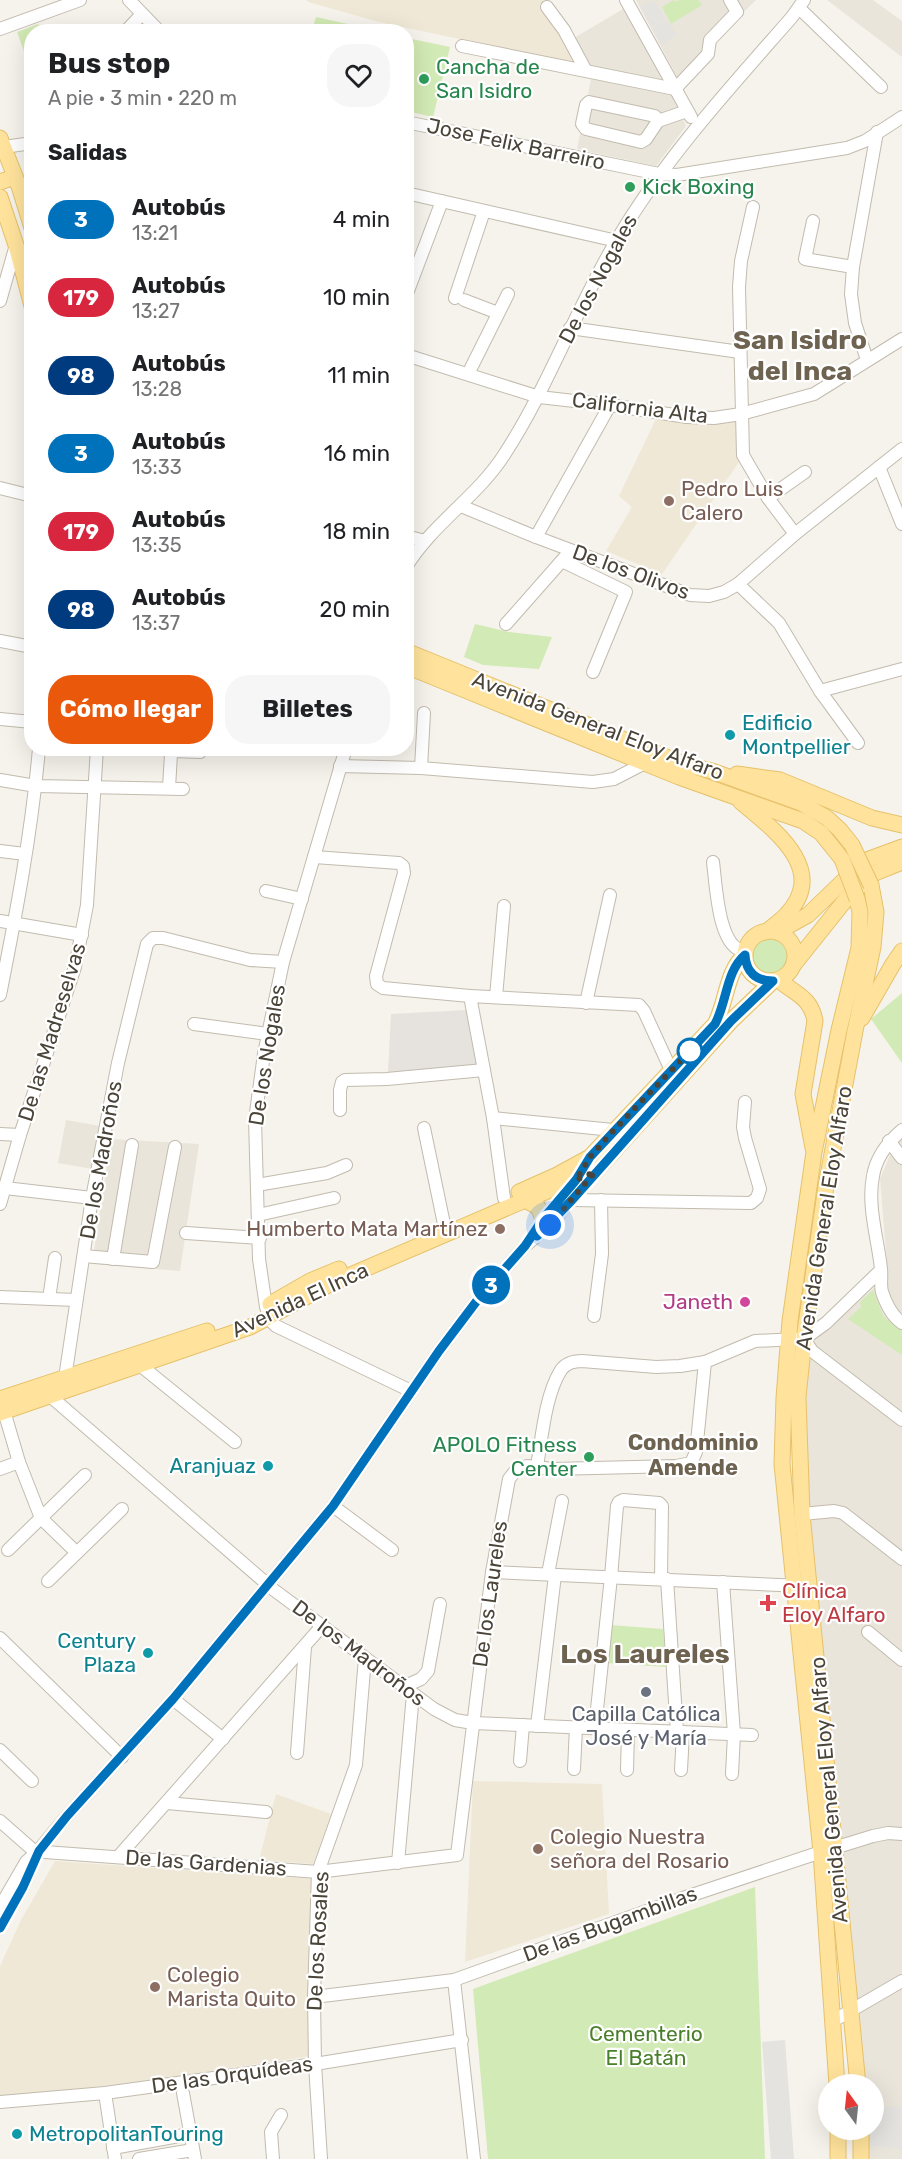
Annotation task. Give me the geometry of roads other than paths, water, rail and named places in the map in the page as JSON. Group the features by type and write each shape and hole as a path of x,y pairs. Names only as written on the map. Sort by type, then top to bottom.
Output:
{"main road":[{"path":"2,143 22,185"},
{"path":"0,182 22,185"},
{"path":"0,198 24,276"},
{"name":"Avenida General Eloy Alfaro","path":"414,659 645,763 802,821 821,833 842,860 857,899 860,912 859,948 839,1030 814,1152 782,1464 793,1586 857,2074"},
{"name":"Avenida General Eloy Alfaro","path":"414,659 686,765 712,771 807,807 827,818 840,830 852,845 871,885 876,912 873,947 796,1339 802,1514 828,1850 832,2022 836,2074"},
{"path":"712,771 780,780 872,818 902,825"},
{"path":"735,796 783,838 795,854 800,868 801,882 795,905 772,932"},
{"path":"814,1152 803,1094 815,1021 811,1006 803,997 776,981 759,979 753,975 746,962 745,953 753,938 808,915 864,861 902,847"},
{"path":"776,981 789,973 847,898 875,873 902,862"},
{"path":"772,932 784,936 794,948 795,963"},
{"path":"855,1031 902,951"},
{"name":"Avenida El Inca","path":"1,1408 47,1389 140,1365 250,1327 310,1281 557,1175 590,1157 715,1024 722,1011 736,962 745,953"},
{"name":"Avenida El Inca","path":"47,1389 65,1378 268,1312 525,1200 580,1182 595,1172 731,1021 776,981"},
{"path":"525,1200 538,1207 543,1219"},
{"path":"838,2140 838,2159"},
{"path":"861,2140 861,2159"}],"street":[{"path":"0,29 80,0"},
{"path":"129,0 152,24"},
{"path":"626,0 697,125"},
{"path":"675,88 708,54 710,40 737,12 730,0"},
{"path":"802,4 881,87"},
{"name":"De los Nogales","path":"414,556 425,541 494,469 539,396 570,328 616,241 659,174 697,125 802,4"},
{"path":"548,7 564,30 585,71"},
{"path":"133,24 142,14"},
{"path":"462,46 675,88"},
{"path":"658,121 655,116 589,102 586,105 582,124 586,129 641,142 646,139 658,121 687,111"},
{"name":"Jose Felix Barreiro","path":"414,124 659,174 681,175 840,149 858,144 902,117"},
{"path":"867,360 855,323 851,294 853,267 877,132"},
{"path":"2,143 24,143"},
{"path":"414,195 616,241"},
{"path":"414,270 442,201"},
{"path":"753,207 741,261 739,287 744,459 768,498 795,534"},
{"path":"484,212 460,299 498,313"},
{"path":"813,222 805,259 853,267"},
{"path":"0,301 16,245"},
{"path":"468,374 507,294"},
{"path":"570,328 740,352"},
{"name":"California Alta","path":"414,357 539,396 714,418 741,414 814,394 902,339"},
{"path":"536,537 610,405"},
{"name":"De los Olivos","path":"460,506 690,595 709,596 724,592 738,584 795,534 902,449"},
{"path":"879,467 902,524"},
{"path":"768,498 805,472"},
{"path":"0,488 24,494"},
{"path":"414,538 425,541"},
{"path":"506,624 570,549"},
{"path":"562,561 626,592 593,672"},
{"path":"738,584 779,623 820,691 858,743"},
{"path":"0,641 24,646"},
{"path":"820,691 902,669"},
{"path":"421,768 424,713"},
{"path":"0,719 24,721"},
{"path":"0,995 14,924 36,786 38,756"},
{"name":"De las Madreselvas","path":"0,1204 5,1188 4,1172 20,1136 75,967 82,935 87,905 97,756"},
{"path":"169,788 173,756"},
{"name":"De los Nogales","path":"268,1312 259,1259 255,1120 268,1034 283,962 343,756"},
{"path":"340,766 421,768 593,782 614,779 645,763"},
{"path":"0,780 36,786 183,789"},
{"path":"0,851 25,854"},
{"path":"314,857 399,863 403,866 404,873 376,976 377,984 384,988 470,996 639,1005 644,1011 671,1070"},
{"path":"713,862 722,921 727,936 734,948 745,953"},
{"path":"266,891 302,899"},
{"path":"586,1003 610,895"},
{"path":"496,998 504,906"},
{"path":"0,921 82,935"},
{"name":"De los Madroños","path":"65,1378 92,1198 118,1063 147,944 153,938 163,938 250,960 283,962"},
{"path":"470,996 504,1198"},
{"path":"194,1024 268,1034"},
{"path":"340,1110 340,1090 345,1080 483,1070"},
{"path":"572,1200 751,1203 757,1198 760,1189 747,1151 743,1127 745,1102"},
{"path":"492,1118 614,1130"},
{"path":"424,1128 444,1224"},
{"path":"902,1130 889,1141 873,1176 871,1203 881,1270 881,1290 888,1307 902,1323"},
{"path":"0,1134 20,1136"},
{"path":"889,1141 902,1158"},
{"path":"112,1259 132,1145"},
{"path":"84,1256 153,1262 175,1147"},
{"path":"525,1246 550,1225 572,1200 590,1157"},
{"path":"257,1185 317,1175 346,1165"},
{"path":"580,1182 586,1191 599,1201 602,1254 594,1316"},
{"path":"0,1907 26,1862 39,1851 67,1816 173,1699 333,1506 439,1351 479,1298 525,1246 543,1219 580,1182"},
{"path":"5,1188 92,1198"},
{"path":"258,1215 334,1198"},
{"path":"186,1233 260,1238"},
{"path":"49,1299 55,1258"},
{"path":"705,1362 696,1452 691,1463 676,1466 564,1469 537,1467 552,1393 561,1371 571,1362 662,1367 705,1362 750,1342 796,1339 826,1323 881,1270"},
{"path":"0,1297 75,1300"},
{"path":"268,1312 276,1326 411,1391"},
{"path":"796,1339 902,1420"},
{"path":"140,1365 235,1442"},
{"name":"De los Madroños","path":"47,1389 269,1586 408,1691 444,1715 473,1723 752,1735"},
{"path":"1,1408 41,1518 76,1552"},
{"path":"0,1469 19,1462"},
{"name":"De los Laureles","path":"457,1855 492,1572 507,1482 520,1468 537,1467"},
{"path":"8,1550 85,1475"},
{"path":"594,1728 617,1506 623,1500 659,1503 663,1508 664,1579 680,1732 681,1770"},
{"path":"537,1726 562,1501"},
{"path":"333,1506 392,1550"},
{"path":"48,1581 122,1509"},
{"path":"802,1514 834,1511 843,1513 902,1559"},
{"path":"492,1572 809,1586"},
{"path":"723,1582 734,1734 732,1774"},
{"path":"398,1863 408,1691 428,1671 441,1604"},
{"path":"118,1857 322,1626"},
{"path":"868,1632 902,1660"},
{"path":"0,1638 122,1757"},
{"path":"297,1753 305,1647"},
{"name":"De los Rosales","path":"321,2159 315,2064 314,1997 318,1872 356,1766 365,1658"},
{"path":"280,1674 293,1679 302,1686"},
{"path":"173,1699 223,1739"},
{"path":"520,1761 524,1725"},
{"path":"574,1769 576,1728"},
{"path":"627,1770 628,1730"},
{"path":"0,1750 32,1781"},
{"path":"167,1803 266,1812"},
{"path":"0,1821 33,1850 39,1851"},
{"name":"De las Bugambillas","path":"314,1997 454,1980 680,1899 828,1850 888,1833 902,1834"},
{"path":"0,1927 23,1887 39,1851"},
{"name":"De las Gardenias","path":"39,1851 318,1872 457,1855"},
{"path":"454,1980 474,2159"},
{"path":"832,2022 902,1981"},
{"name":"De las Orquídeas","path":"0,2102 105,2093 315,2064 462,2040"},
{"path":"140,2159 194,2154 183,2092"},
{"path":"105,2093 114,2153 190,2134"},
{"path":"273,2159 271,2132 281,2115"}],"place":[{"name":"Cancha de San Isidro","path":"424,79"},
{"name":"Kick Boxing","path":"630,187"},
{"name":"Pedro Luis Calero","path":"669,501"},
{"name":"Edificio Montpellier","path":"730,735"},
{"name":"Humberto Mata Martínez","path":"500,1229"},
{"name":"Janeth","path":"745,1302"},
{"name":"APOLO Fitness Center","path":"589,1457"},
{"name":"Aranjuaz","path":"268,1466"},
{"name":"Clínica Eloy Alfaro","path":"768,1603"},
{"name":"Century Plaza","path":"148,1653"},
{"name":"Capilla Católica José y María","path":"646,1692"},
{"name":"Colegio Nuestra señora del Rosario","path":"538,1849"},
{"name":"Colegio Marista Quito","path":"155,1987"},
{"name":"MetropolitanTouring","path":"17,2134"}],"district":[{"name":"San Isidro del Inca","path":"800,356"},
{"name":"Condominio Amende","path":"693,1454"},
{"name":"Los Laureles","path":"645,1654"}],"park label":[{"name":"Cementerio El Batán","path":"646,2046"}]}
